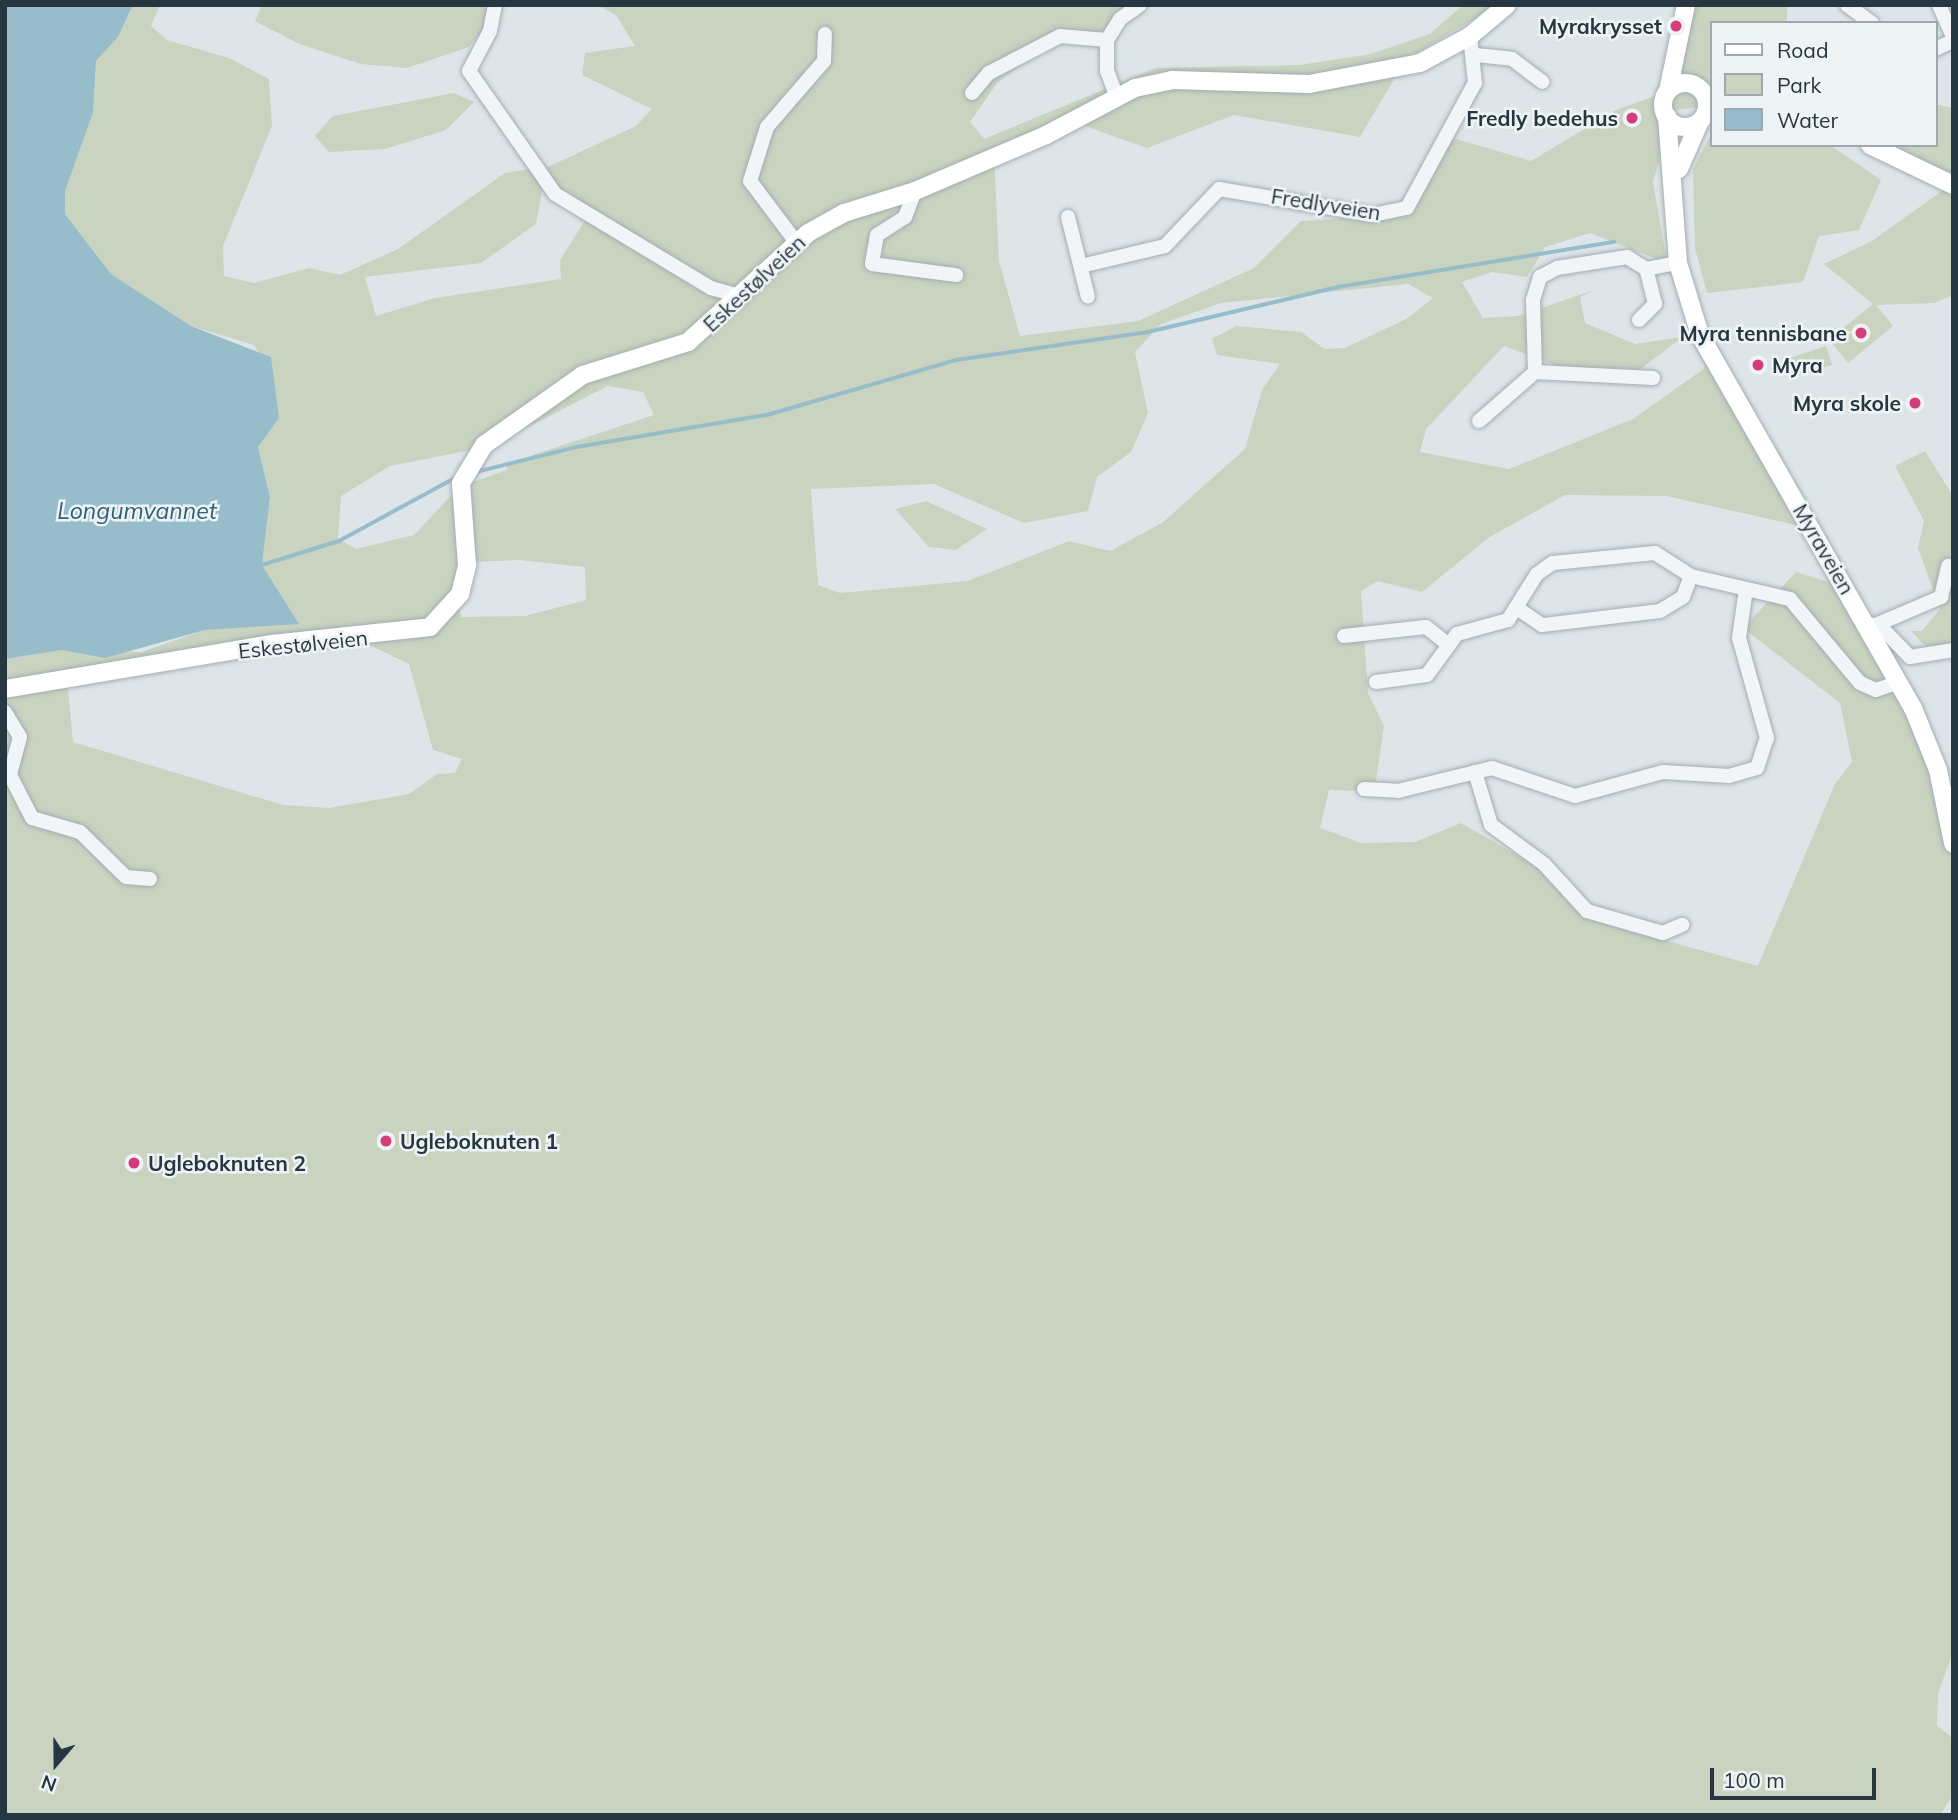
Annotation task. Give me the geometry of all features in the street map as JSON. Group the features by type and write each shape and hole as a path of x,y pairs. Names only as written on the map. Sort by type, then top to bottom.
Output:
{"main road":[{"name":"Eskestølveien","path":"5,689 272,644 430,627 454,606 465,572 464,476 484,445 583,375 688,342 741,297 796,242 844,213 915,191 1117,98 1172,80 1335,81 1420,63 1470,36 1507,5"},
{"path":"1686,5 1668,91 1703,90"},
{"path":"1667,116 1681,126 1705,116 1703,90 1687,61 1686,5"},
{"name":"Myraveien","path":"1668,91 1667,116 1675,186 1678,263 1716,368 1872,624 1932,752 1948,794 1953,843"},
{"name":"Myraveien","path":"1675,186 1685,142 1705,116"},
{"path":"1874,147 1953,185"}],"street":[{"path":"495,5 490,32 469,71 555,194 711,288 741,297"},
{"path":"1117,98 1107,71 1107,40 1120,19 1140,5"},
{"path":"1847,5 1869,21"},
{"path":"1937,48 1953,38 1938,5"},
{"path":"796,242 750,181 767,127 824,61 825,34"},
{"path":"972,93 989,73 1060,36 1107,40"},
{"name":"Fredlyveien","path":"1081,266 1166,246 1219,189 1373,215 1407,208 1475,83 1476,55 1470,36"},
{"path":"1476,55 1513,59 1542,82"},
{"path":"915,191 905,217 877,235 872,264 956,275"},
{"path":"1068,217 1088,297"},
{"path":"1535,372 1530,344 1540,277 1627,257 1646,269 1678,263"},
{"path":"1639,320 1655,304 1646,269"},
{"path":"1479,421 1535,372 1616,381 1653,377"},
{"path":"1376,682 1427,675 1457,634 1498,625 1517,608 1537,574 1553,563 1655,553 1691,576 1800,604 1860,683 1875,690 1899,682"},
{"path":"1948,566 1941,597 1872,624 1910,657 1953,650"},
{"path":"1517,608 1542,625 1660,611 1683,597 1691,576"},
{"path":"1364,789 1398,792 1475,772 1503,770 1575,796 1663,772 1729,776 1757,768 1768,738 1739,638 1746,589"},
{"path":"1343,636 1426,627 1448,644"},
{"path":"5,712 20,737 10,775 25,811 96,843 126,877 150,879"},
{"path":"1475,772 1491,825 1544,864 1587,911 1663,933 1682,925"}],"green space":[{"path":"133,5 160,5 151,26 167,40 229,58 269,79 272,126 223,246 224,276 254,283 309,268 340,275 398,249 505,173 550,166 636,126 652,109 582,75 585,53 635,46 616,15 597,5 1127,5 1098,36 1043,48 997,83 970,122 984,139 1156,68 1300,65 1371,54 1430,34 1463,5 1498,5 1406,59 1360,137 1234,115 1147,148 1073,122 994,153 999,261 1020,336 1138,321 1254,268 1301,221 1368,217 1410,202 1446,136 1531,161 1616,110 1677,88 1689,5 1787,5 1787,21 1710,21 1710,106 1674,110 1653,182 1667,263 1590,233 1545,247 1527,277 1492,272 1462,282 1483,318 1518,316 1597,289 1580,297 1585,323 1635,344 1683,337 1631,376 1571,371 1504,346 1426,429 1420,452 1509,469 1633,419 1705,368 1703,355 1804,527 1667,496 1565,495 1488,538 1422,592 1378,581 1361,591 1368,693 1384,726 1376,781 1359,791 1329,790 1320,828 1361,843 1415,842 1461,823 1538,867 1595,921 1758,966 1835,784 1852,762 1840,703 1743,628 1796,572 1835,584 1910,697 1953,839 1953,1653 1938,1693 1937,1726 1953,1738 1953,1795 1940,1815 5,1815 5,659 62,650 141,652 205,630 298,623 262,565 270,497 258,447 279,417 270,370 254,345 191,326 111,274 65,214 65,191 93,113 96,61 118,37","holes":["544,182 588,216 560,260 561,279 435,298 376,316 365,277 481,263 536,224","1408,284 1433,298 1408,318 1345,348 1325,349 1301,332 1236,326 1212,339 1217,355 1280,364 1262,390 1245,449 1162,523 1110,551 1069,541 968,581 840,593 818,585 811,489 934,484 1024,523 1088,511 1097,477 1131,452 1148,413 1135,352 1161,324 1221,303","608,386 643,392 654,415 506,464 507,470 459,487 414,535 356,549 338,539 341,496 390,466 491,446","519,560 585,567 586,600 525,616 461,617 458,597 471,562","351,636 409,664 433,750 462,759 455,773 437,774 409,794 329,808 283,805 73,742 67,676"]},
{"path":"262,5 504,5 469,47 407,68 361,64 299,44 255,21"},
{"path":"454,93 474,102 446,130 385,149 329,152 315,136 333,116"},
{"path":"1937,104 1953,108 1953,295 1934,303 1876,305 1893,326 1848,363 1829,340 1873,304 1824,264 1872,241 1946,188 1857,147 1937,147"},
{"path":"1710,136 1710,147 1833,147 1881,180 1859,230 1819,236 1803,282 1707,293 1695,248 1693,169"},
{"path":"1826,346 1832,365 1796,377 1790,358"},
{"path":"1925,451 1953,496 1953,649 1926,647 1911,631 1922,631 1940,609 1918,548 1924,521 1895,466"},
{"path":"926,501 987,529 956,550 929,547 895,509"}],"water":[{"name":"Longumvannet","path":"5,5 133,5 118,37 96,61 93,113 65,191 65,214 111,274 191,326 271,357 279,418 258,447 270,497 262,565 299,624 205,630 105,658 62,650 5,659"}],"waterway":[{"path":"476,472 577,447 767,415 956,360 1148,332 1338,287 1614,242"},
{"path":"262,565 339,541 455,478"}],"place":[{"name":"Myrakrysset","path":"1676,26"},
{"name":"Fredly bedehus","path":"1632,118"},
{"name":"Myra tennisbane","path":"1861,333"},
{"name":"Myra","path":"1758,365"},
{"name":"Myra skole","path":"1915,403"},
{"name":"Ugleboknuten 1","path":"386,1141"},
{"name":"Ugleboknuten 2","path":"134,1163"}]}
